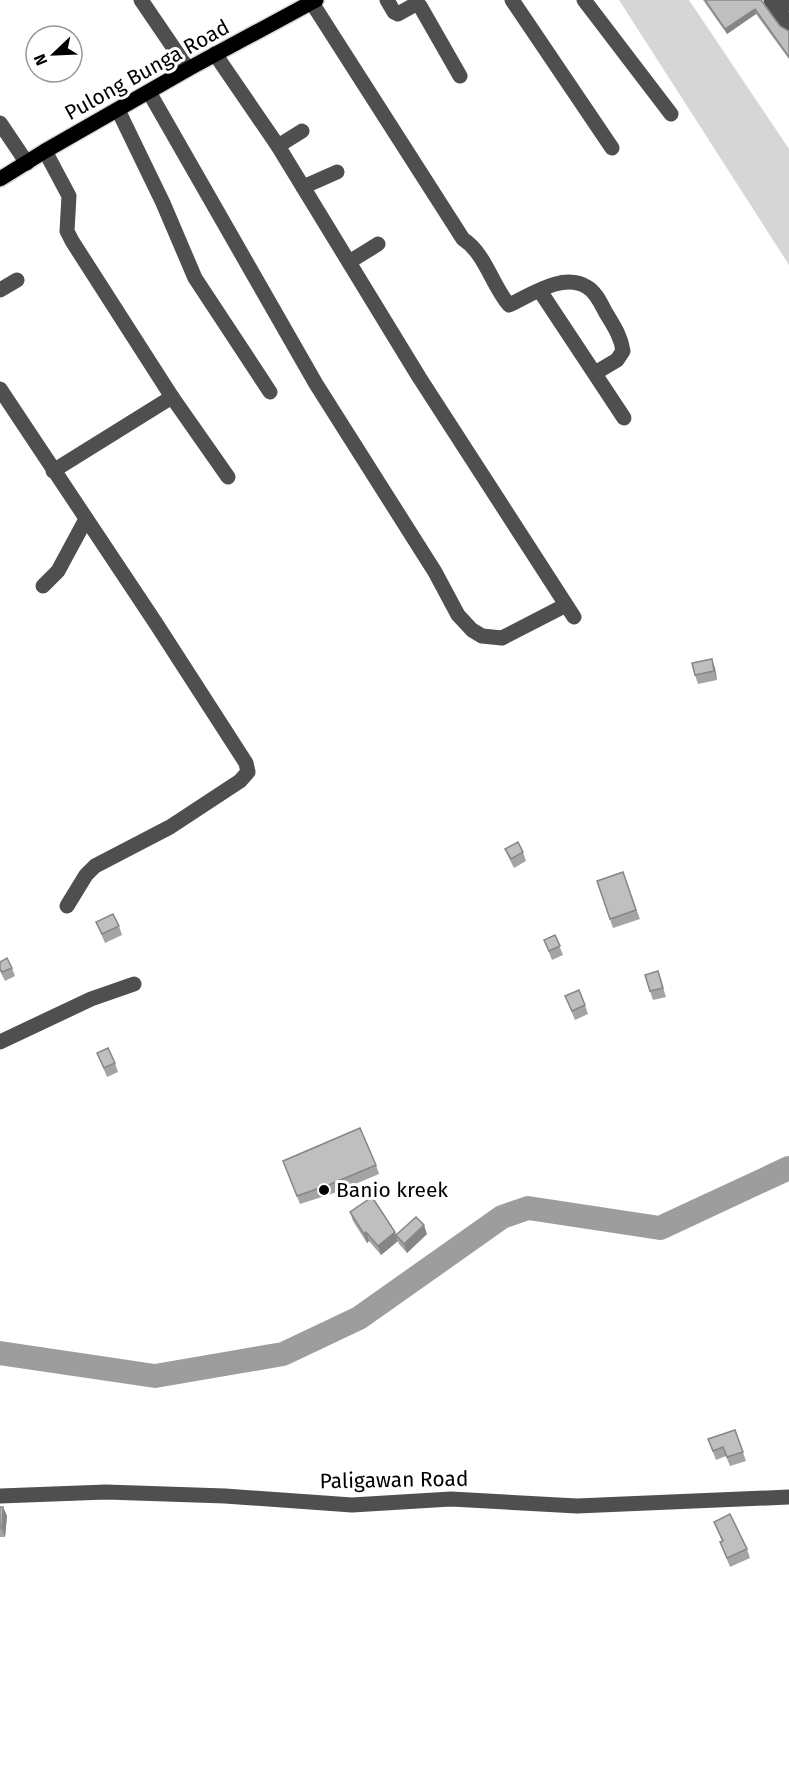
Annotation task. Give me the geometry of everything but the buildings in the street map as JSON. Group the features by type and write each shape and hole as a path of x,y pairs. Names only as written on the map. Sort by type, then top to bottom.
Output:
{"main road":[{"name":"Pulong Bunga Road","path":"0,179 188,69 311,2"}],"street":[{"path":"141,0 188,69"},
{"path":"387,0 393,12 398,14 416,4 420,6 460,76"},
{"path":"512,0 612,148"},
{"path":"584,0 671,114"},
{"path":"771,0 789,25"},
{"path":"786,0 789,4"},
{"path":"311,2 463,239 474,247 501,297 509,305 562,281 577,282 589,287 600,300 622,341 623,351 617,360 595,373"},
{"path":"149,92 316,384 429,562 458,615 472,630 482,636 502,638 570,611 419,377 278,146 215,54"},
{"path":"118,110 163,203 195,278 270,392"},
{"path":"0,123 27,163"},
{"path":"278,146 302,131"},
{"path":"45,151 69,196 68,231 72,241 172,397 228,477"},
{"path":"303,187 337,172"},
{"path":"349,262 378,244"},
{"path":"0,290 17,280"},
{"path":"540,291 624,418"},
{"path":"0,389 239,753 248,772 240,782 179,822 95,866 86,875 67,906"},
{"path":"53,471 172,397"},
{"path":"43,586 58,571 86,519"},
{"path":"0,1042 91,999 134,984"},
{"name":"Paligawan Road","path":"0,1496 106,1492 225,1496 352,1504 451,1499 577,1506 789,1497"}],"shaded area":[{"path":"619,0 689,0 789,149 789,265"}],"waterway":[{"path":"0,1353 155,1376 283,1354 359,1318 502,1217 528,1208 660,1228 789,1168"}],"place":[{"name":"Banio kreek","path":"324,1190"}]}
